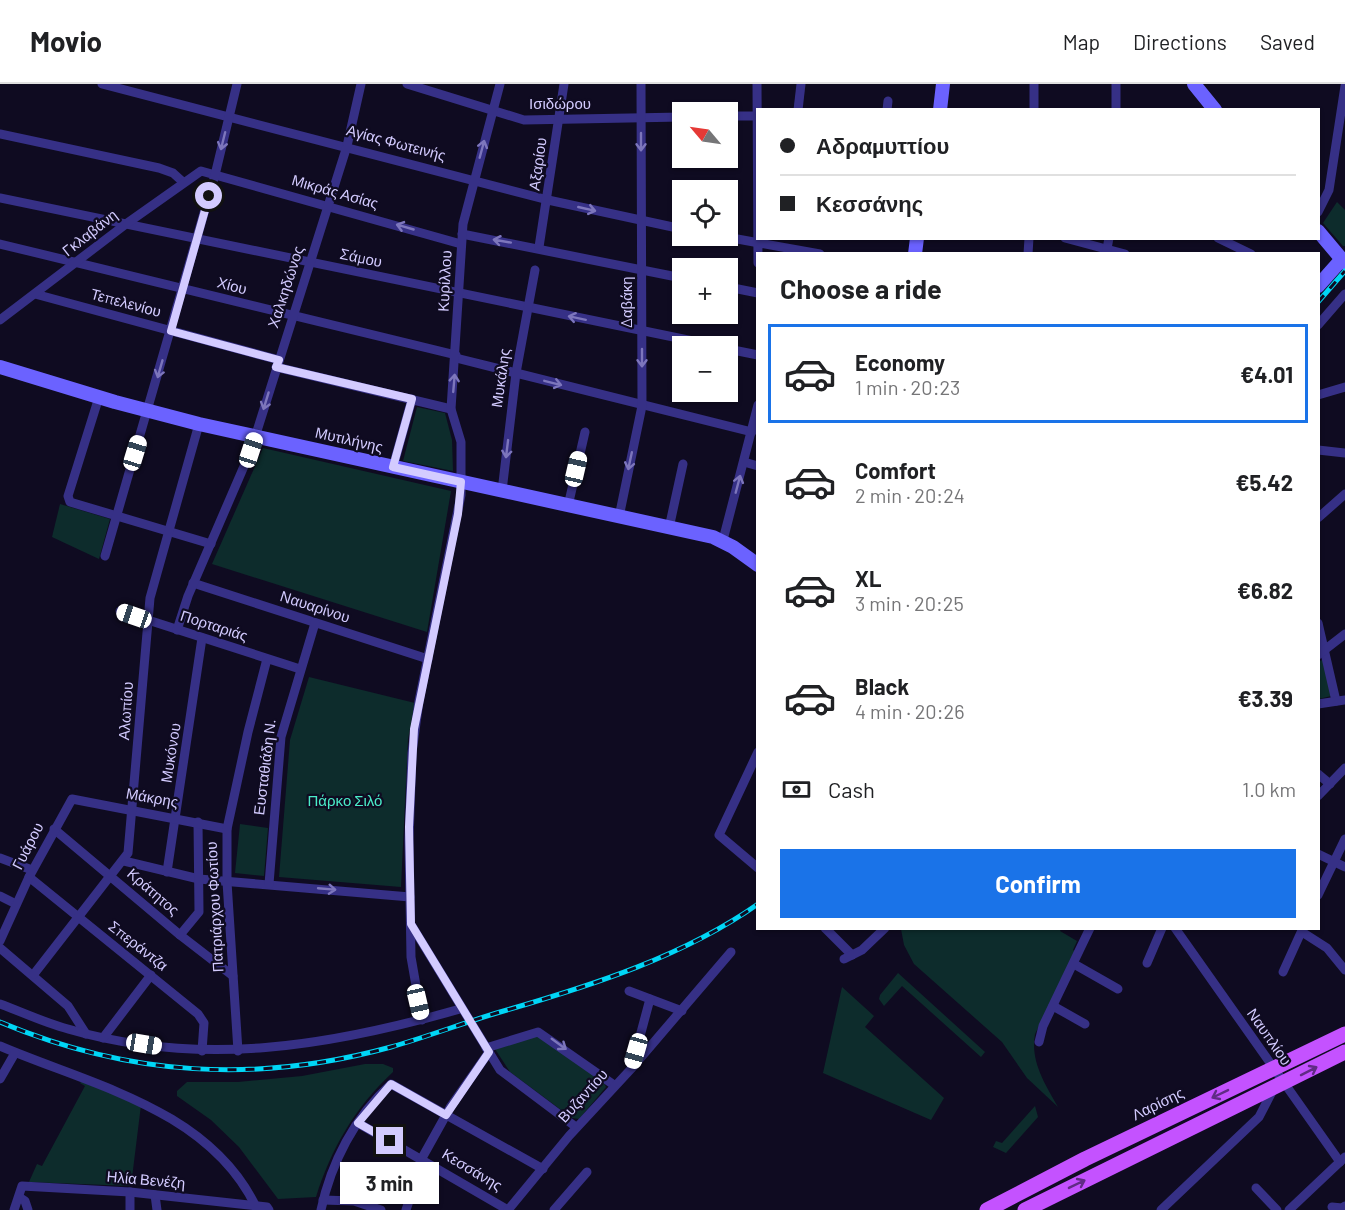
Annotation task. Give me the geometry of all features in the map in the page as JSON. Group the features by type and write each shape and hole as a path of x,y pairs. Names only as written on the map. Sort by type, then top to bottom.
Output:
{"main road":[{"name":"Λαρίσης","path":"987,1210 1085,1159 1345,1034"},
{"path":"1025,1210 1345,1053"}],"street":[{"name":"Αγίας Φωτεινής","path":"102,84 548,200 672,227"},
{"path":"105,556 215,175 237,84"},
{"name":"Χαλκηδώνος","path":"177,630 193,583 256,436 347,146 361,84"},
{"name":"Ισιδώρου","path":"407,84 524,120 672,117"},
{"name":"Κυρίλλου","path":"422,1020 412,972 410,897 412,753 428,660 458,514 461,442 451,409 462,239 474,179 500,84"},
{"name":"Αξαρίου","path":"539,247 564,84"},
{"name":"Δαβάκη","path":"619,517 642,406 641,84"},
{"path":"757,84 757,108"},
{"path":"798,108 801,84"},
{"path":"940,108 943,84"},
{"path":"1034,84 1034,108"},
{"path":"1116,84 1116,108"},
{"path":"1194,84 1212,108"},
{"path":"1320,208 1329,190 1345,86"},
{"path":"738,116 756,116"},
{"path":"0,134 159,168 173,173 183,182"},
{"name":"Μικράς Ασίας","path":"201,171 462,239 539,247 672,276"},
{"name":"Γκλαβάνη","path":"0,320 126,224 201,171"},
{"name":"Σάμου","path":"0,198 672,338"},
{"path":"1320,233 1344,260 1320,284"},
{"path":"738,239 810,252"},
{"path":"1071,240 1106,251"},
{"path":"1222,240 1247,252"},
{"path":"757,242 757,252"},
{"name":"Χίου","path":"0,244 78,261 642,406 752,432"},
{"name":"Μυκάλης","path":"502,491 516,373 535,270"},
{"path":"738,289 756,293"},
{"name":"Τεπελενίου","path":"35,294 451,409"},
{"path":"1320,322 1345,294"},
{"path":"738,351 756,355"},
{"name":"Μυτιλήνης","path":"0,367 199,424 723,540 756,564"},
{"path":"1320,394 1345,387"},
{"path":"99,397 68,496 72,504 211,544"},
{"path":"393,467 412,399"},
{"path":"723,540 756,414"},
{"name":"Αλωπίου","path":"34,974 112,877 128,853 152,589 199,424"},
{"path":"567,506 585,432"},
{"path":"1320,450 1345,453"},
{"path":"744,462 756,465"},
{"path":"669,528 683,464"},
{"path":"1320,516 1345,494"},
{"name":"Ναυαρίνου","path":"193,583 428,660"},
{"name":"Πορταριάς","path":"120,611 300,669"},
{"name":"Ευσταθιάδη Ν.","path":"269,884 281,737 315,623"},
{"path":"1320,704 1340,700 1322,652 1345,634"},
{"name":"Μυκόνου","path":"167,872 202,638"},
{"name":"Πατριάρχου Φωτίου","path":"238,1051 227,882 227,828 267,659"},
{"path":"756,757 719,835 756,866"},
{"path":"1320,794 1345,768"},
{"path":"1320,776 1330,784"},
{"name":"Μάκρης","path":"72,799 227,828"},
{"name":"Γυάρου","path":"0,941 54,828 72,799"},
{"path":"180,935 199,912 198,822"},
{"name":"Κράτητος","path":"54,828 180,935 233,976"},
{"path":"1320,892 1345,839"},
{"path":"1320,855 1345,867"},
{"name":"Σπεράντζα","path":"0,858 31,874 78,918 200,1016 204,1023 202,1052"},
{"path":"123,861 200,879 410,897"},
{"path":"0,896 16,904"},
{"path":"411,924 460,1009 506,1076 576,1128"},
{"path":"827,930 848,957 865,948 883,930"},
{"path":"1039,1042 1042,1029 1089,930"},
{"path":"1147,963 1161,930"},
{"name":"Ναυπλίου","path":"1176,930 1273,1069 1279,1086 1343,1160"},
{"path":"1283,972 1302,930 1327,948 1345,970"},
{"path":"0,948 34,974 72,1010 86,1034"},
{"name":"Βυζαντίου","path":"508,1210 576,1128 631,1069 731,952"},
{"path":"1074,964 1119,989"},
{"path":"103,1038 150,975"},
{"path":"629,991 682,1011"},
{"path":"631,1069 650,999"},
{"path":"0,1004 86,1034 202,1052 238,1051 339,1039 460,1009"},
{"path":"1053,1006 1085,1024"},
{"path":"422,1158 487,1050 534,1032 542,1032 614,1085"},
{"path":"0,1046 143,1103 202,1140 236,1175 256,1207"},
{"path":"0,1079 15,1053"},
{"path":"321,1210 338,1160 358,1123 391,1084 543,1169"},
{"path":"1161,1210 1259,1117 1279,1086"},
{"name":"Κεσσάνης","path":"358,1123 422,1158 508,1210"},
{"path":"1289,1210 1343,1160"},
{"path":"554,1210 587,1172"},
{"name":"Ηλία Βενέζη","path":"19,1197 22,1186 130,1192 268,1209"},
{"path":"1256,1188 1277,1210"},
{"path":"130,1192 130,1210"},
{"path":"155,1195 157,1210"},
{"path":"14,1210 19,1197 25,1201 28,1210"},
{"path":"323,1200 354,1201 379,1210"},
{"path":"1332,1208 1345,1206"}],"green space":[{"path":"1337,202 1345,210 1345,246 1323,223"},
{"path":"417,407 445,413 452,440 453,471 403,461"},
{"path":"263,448 451,491 427,632 212,564"},
{"path":"60,504 110,519 99,559 52,537"},
{"path":"1323,659 1331,696 1320,699 1320,661"},
{"name":"Πάρκο Σιλό","path":"309,677 415,703 408,739 401,887 279,877 290,740"},
{"path":"240,824 268,828 264,876 235,873"},
{"path":"901,930 1060,930 1077,941 1073,950 1076,952 1035,1034 1037,1063 1058,1107 1027,1078 1002,1042 914,964 904,945"},
{"path":"898,973 985,1052 981,1057 902,986 884,1006 879,999 880,995"},
{"path":"842,987 874,1016 865,1027 944,1098 931,1120 823,1073"},
{"path":"538,1034 602,1079 606,1087 579,1119 572,1118 510,1072 495,1049"},
{"path":"365,1064 383,1064 393,1068 393,1072 379,1085 346,1130 329,1162 316,1197 278,1199 239,1147 211,1120 177,1096 177,1091 187,1082 238,1082 302,1076"},
{"path":"82,1081 141,1105 131,1186 29,1182 37,1164 42,1166 85,1086 80,1083"},
{"path":"1035,1106 1038,1117 1006,1153 993,1147 996,1141 1002,1143"}],"railway":[{"path":"1320,300 1345,271"},
{"path":"0,1022 48,1040 97,1054 193,1069 242,1070 341,1059 406,1043 605,979 700,939 756,905"}],"route":[{"path":"209,196 171,331 279,360 276,367 412,399 393,467 461,482 458,514 414,729 409,827 411,924 460,1009 489,1052 446,1115 391,1084 384,1090 358,1123 390,1141"}]}
